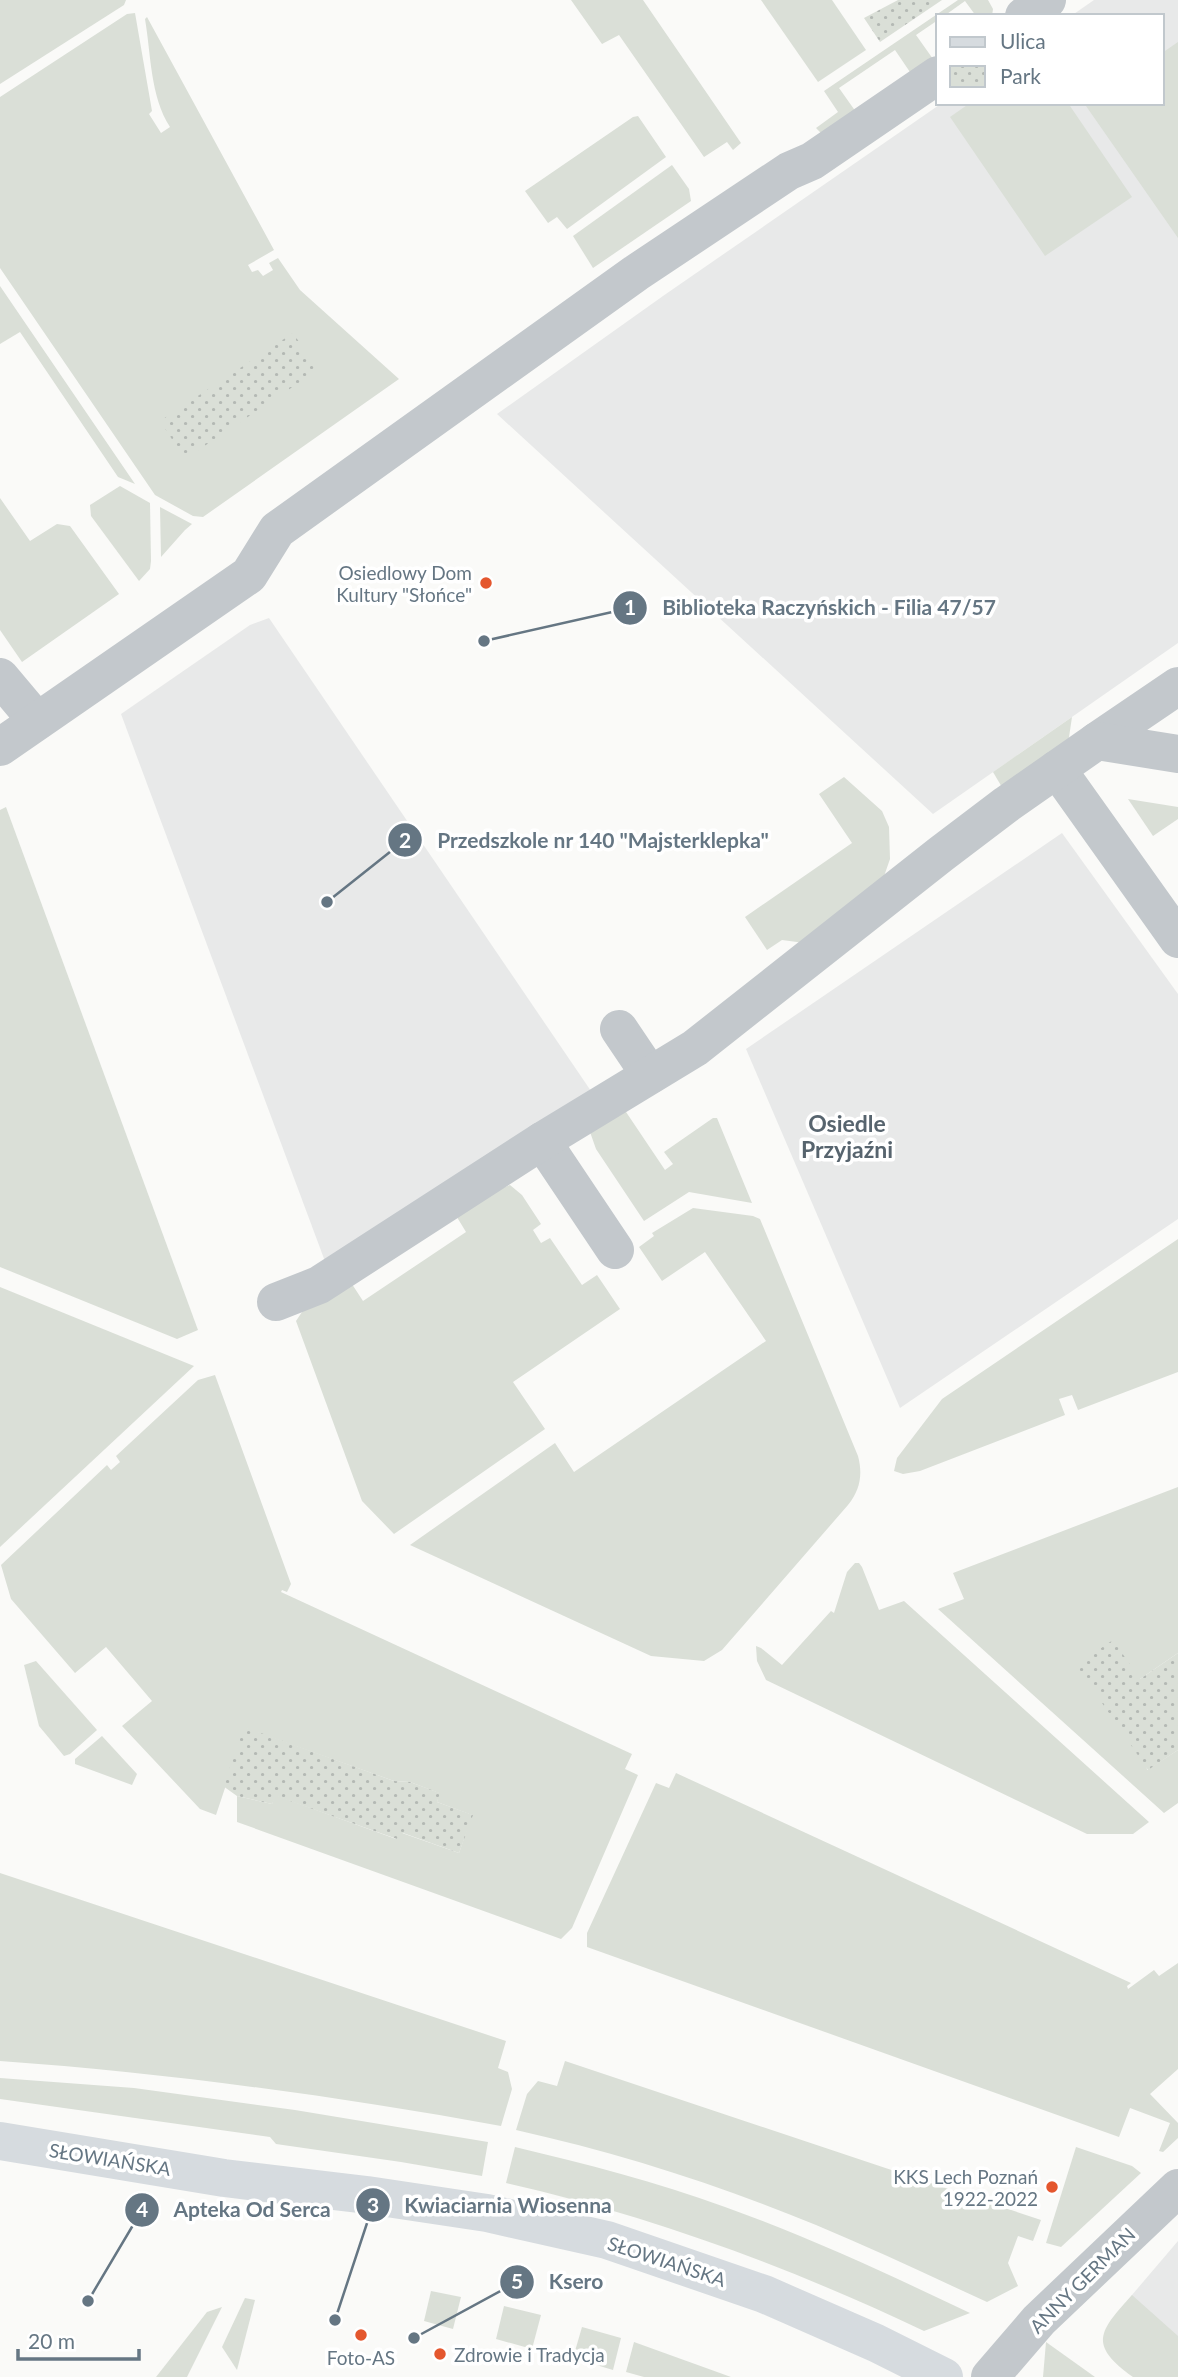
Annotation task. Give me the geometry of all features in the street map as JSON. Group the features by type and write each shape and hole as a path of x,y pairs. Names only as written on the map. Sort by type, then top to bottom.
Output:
{"street":[{"path":"1027,14 1047,0"},
{"path":"0,747 248,575 278,530 636,273 789,171 812,161 936,76"},
{"path":"0,677 37,721"},
{"path":"276,1302 319,1285 542,1141 695,1048 941,854 1057,769 1178,686"},
{"path":"1097,741 1178,754"},
{"path":"1057,769 1178,939"},
{"path":"619,1029 650,1075"},
{"path":"542,1141 615,1250"},
{"name":"SŁOWIAŃSKA","path":"0,2141 223,2178 367,2195 486,2213 607,2240 764,2294 876,2343 944,2377"},
{"name":"ANNY GERMAN","path":"990,2377 1040,2320 1178,2188"}],"shaded area":[{"path":"1094,0 1178,0 1178,643 933,814 497,414 939,105 1164,105 1164,14 1074,14"},
{"path":"269,618 591,1091 326,1264 121,714 250,625"},
{"path":"1062,833 1178,994 1178,1219 900,1408 746,1049"},
{"path":"1178,2241 1178,2377 1107,2331 1132,2295"}],"green space":[{"path":"0,0 126,0 124,5 0,84"},
{"path":"571,0 643,0 741,143 733,150 727,142 704,157 619,35 602,44"},
{"path":"761,0 832,0 866,50 818,82"},
{"path":"898,0 942,0 880,42 864,18"},
{"path":"958,0 988,0 993,9 992,14 975,14 965,1 947,14 937,14"},
{"path":"135,13 152,111 149,114 161,133 170,127 158,102 152,74 145,19 147,17 274,250 248,265 252,272 258,270 263,276 273,270 269,263 278,258 300,290 399,379 203,517 193,516 155,495 0,268 0,97 127,14"},
{"path":"936,15 936,21 916,35 933,59 912,75 895,50 839,88 856,112 822,134 816,128 838,112 824,91"},
{"path":"1178,42 1178,238 1086,106 1164,105 1164,52"},
{"path":"967,105 1069,105 1132,197 1045,256 950,117"},
{"path":"638,116 666,157 567,229 557,217 548,223 525,191"},
{"path":"672,165 689,189 691,201 593,268 573,236"},
{"path":"0,286 135,484 118,477 20,332 0,344"},
{"path":"293,333 318,370 185,459 160,421"},
{"path":"120,486 150,503 150,569 139,581 91,516 90,505"},
{"path":"0,498 30,541 57,524 70,526 119,594 22,662 0,630"},
{"path":"160,507 192,524 161,557"},
{"path":"1072,717 1068,744 1003,789 993,772"},
{"path":"844,777 882,811 889,827 890,859 882,882 812,944 782,940 767,950 745,917 852,843 819,794"},
{"path":"1128,799 1178,807 1178,819 1153,836"},
{"path":"6,807 198,1330 177,1339 0,1267 0,810"},
{"path":"622,1106 665,1170 673,1164 664,1152 713,1118 717,1118 752,1203 689,1192 644,1221 596,1149 590,1132"},
{"path":"510,1185 522,1195 541,1224 533,1230 541,1243 550,1238 582,1285 597,1275 620,1309 513,1382 545,1429 394,1534 362,1501 296,1321 302,1312 348,1278 363,1301 466,1232 452,1209"},
{"path":"693,1208 760,1219 858,1456 860,1470 858,1488 848,1505 722,1650 704,1661 651,1656 410,1545 555,1443 574,1472 766,1341 705,1252 662,1281 639,1247 654,1236 652,1233"},
{"path":"1178,1239 1178,1372 1078,1410 1072,1395 1059,1399 1065,1415 920,1471 903,1474 894,1471 897,1458 942,1399"},
{"path":"0,1287 194,1366 0,1547"},
{"path":"215,1375 291,1584 287,1592 281,1592 632,1754 625,1769 638,1775 572,1928 561,1939 237,1822 237,1796 272,1804 275,1795 396,1839 402,1833 459,1853 472,1815 437,1802 439,1793 410,1782 394,1781 245,1728 216,1815 200,1809 122,1726 152,1701 106,1647 75,1673 11,1599 1,1565 107,1465 111,1470 120,1462 116,1456 198,1380"},
{"path":"1178,1487 1178,1653 1140,1679 1147,1770 1178,1750 1178,1803 1164,1813 938,1609 964,1599 953,1573"},
{"path":"855,1563 862,1567 879,1610 904,1601 1149,1822 1133,1834 1087,1834 766,1680 757,1661 756,1646 782,1665 831,1611 834,1613 847,1572"},
{"path":"1113,1640 1140,1679 1178,1653 1178,1750 1148,1770 1076,1665"},
{"path":"36,1661 97,1730 70,1754 64,1756 39,1726 24,1665"},
{"path":"244,1727 394,1781 410,1782 440,1793 437,1802 473,1815 459,1853 403,1833 397,1839 276,1796 272,1804 237,1796 223,1786"},
{"path":"102,1736 137,1774 132,1785 75,1764 75,1759"},
{"path":"676,1773 1131,1983 1127,1986 1128,1989 1154,1970 1159,1976 1178,1963 1178,2069 1150,2094 1178,2123 1178,2138 1163,2152 1159,2151 1170,2123 1130,2108 1119,2137 587,1947 587,1933 656,1783 669,1788"},
{"path":"0,1873 506,2041 498,2068 508,2072 512,2089 501,2126 251,2087 0,2061"},
{"path":"565,2061 1041,2220 1033,2241 1018,2236 1008,2263 1018,2286 987,2302 779,2210 668,2171 516,2130 527,2094 538,2081 557,2086"},
{"path":"0,2078 134,2088 295,2110 488,2142 482,2176 276,2144 270,2137 0,2099"},
{"path":"515,2147 621,2174 725,2207 818,2244 970,2313 924,2331 719,2245 614,2211 506,2183"},
{"path":"1076,2147 1132,2166 1141,2173 1061,2247 1046,2243"},
{"path":"431,2291 461,2297 453,2329 424,2321"},
{"path":"1132,2295 1178,2336 1178,2377 1133,2377 1109,2355 1103,2337 1106,2328"},
{"path":"245,2298 255,2300 237,2370 222,2347"},
{"path":"504,2306 541,2315 532,2349 496,2339"},
{"path":"222,2307 187,2377 156,2377 207,2312"},
{"path":"582,2327 621,2338 613,2370 573,2358"},
{"path":"634,2342 731,2377 644,2377 626,2372"},
{"path":"1046,2342 1095,2377 1043,2377"}],"place":[{"name":"Osiedlowy Dom Kultury \"Słońce\"","path":"486,583"},
{"name":"Biblioteka Raczyńskich - Filia 47/57","path":"484,641"},
{"name":"Przedszkole nr 140 \"Majsterklepka\"","path":"327,902"},
{"name":"KKS Lech Poznań 1922-2022","path":"1052,2187"},
{"name":"Apteka Od Serca","path":"88,2301"},
{"name":"Kwiaciarnia Wiosenna","path":"335,2320"},
{"name":"Foto-AS","path":"361,2335"},
{"name":"Ksero","path":"414,2338"},
{"name":"Zdrowie i Tradycja","path":"440,2354"}],"district":[{"name":"Osiedle Przyjaźni","path":"847,1136"}]}
